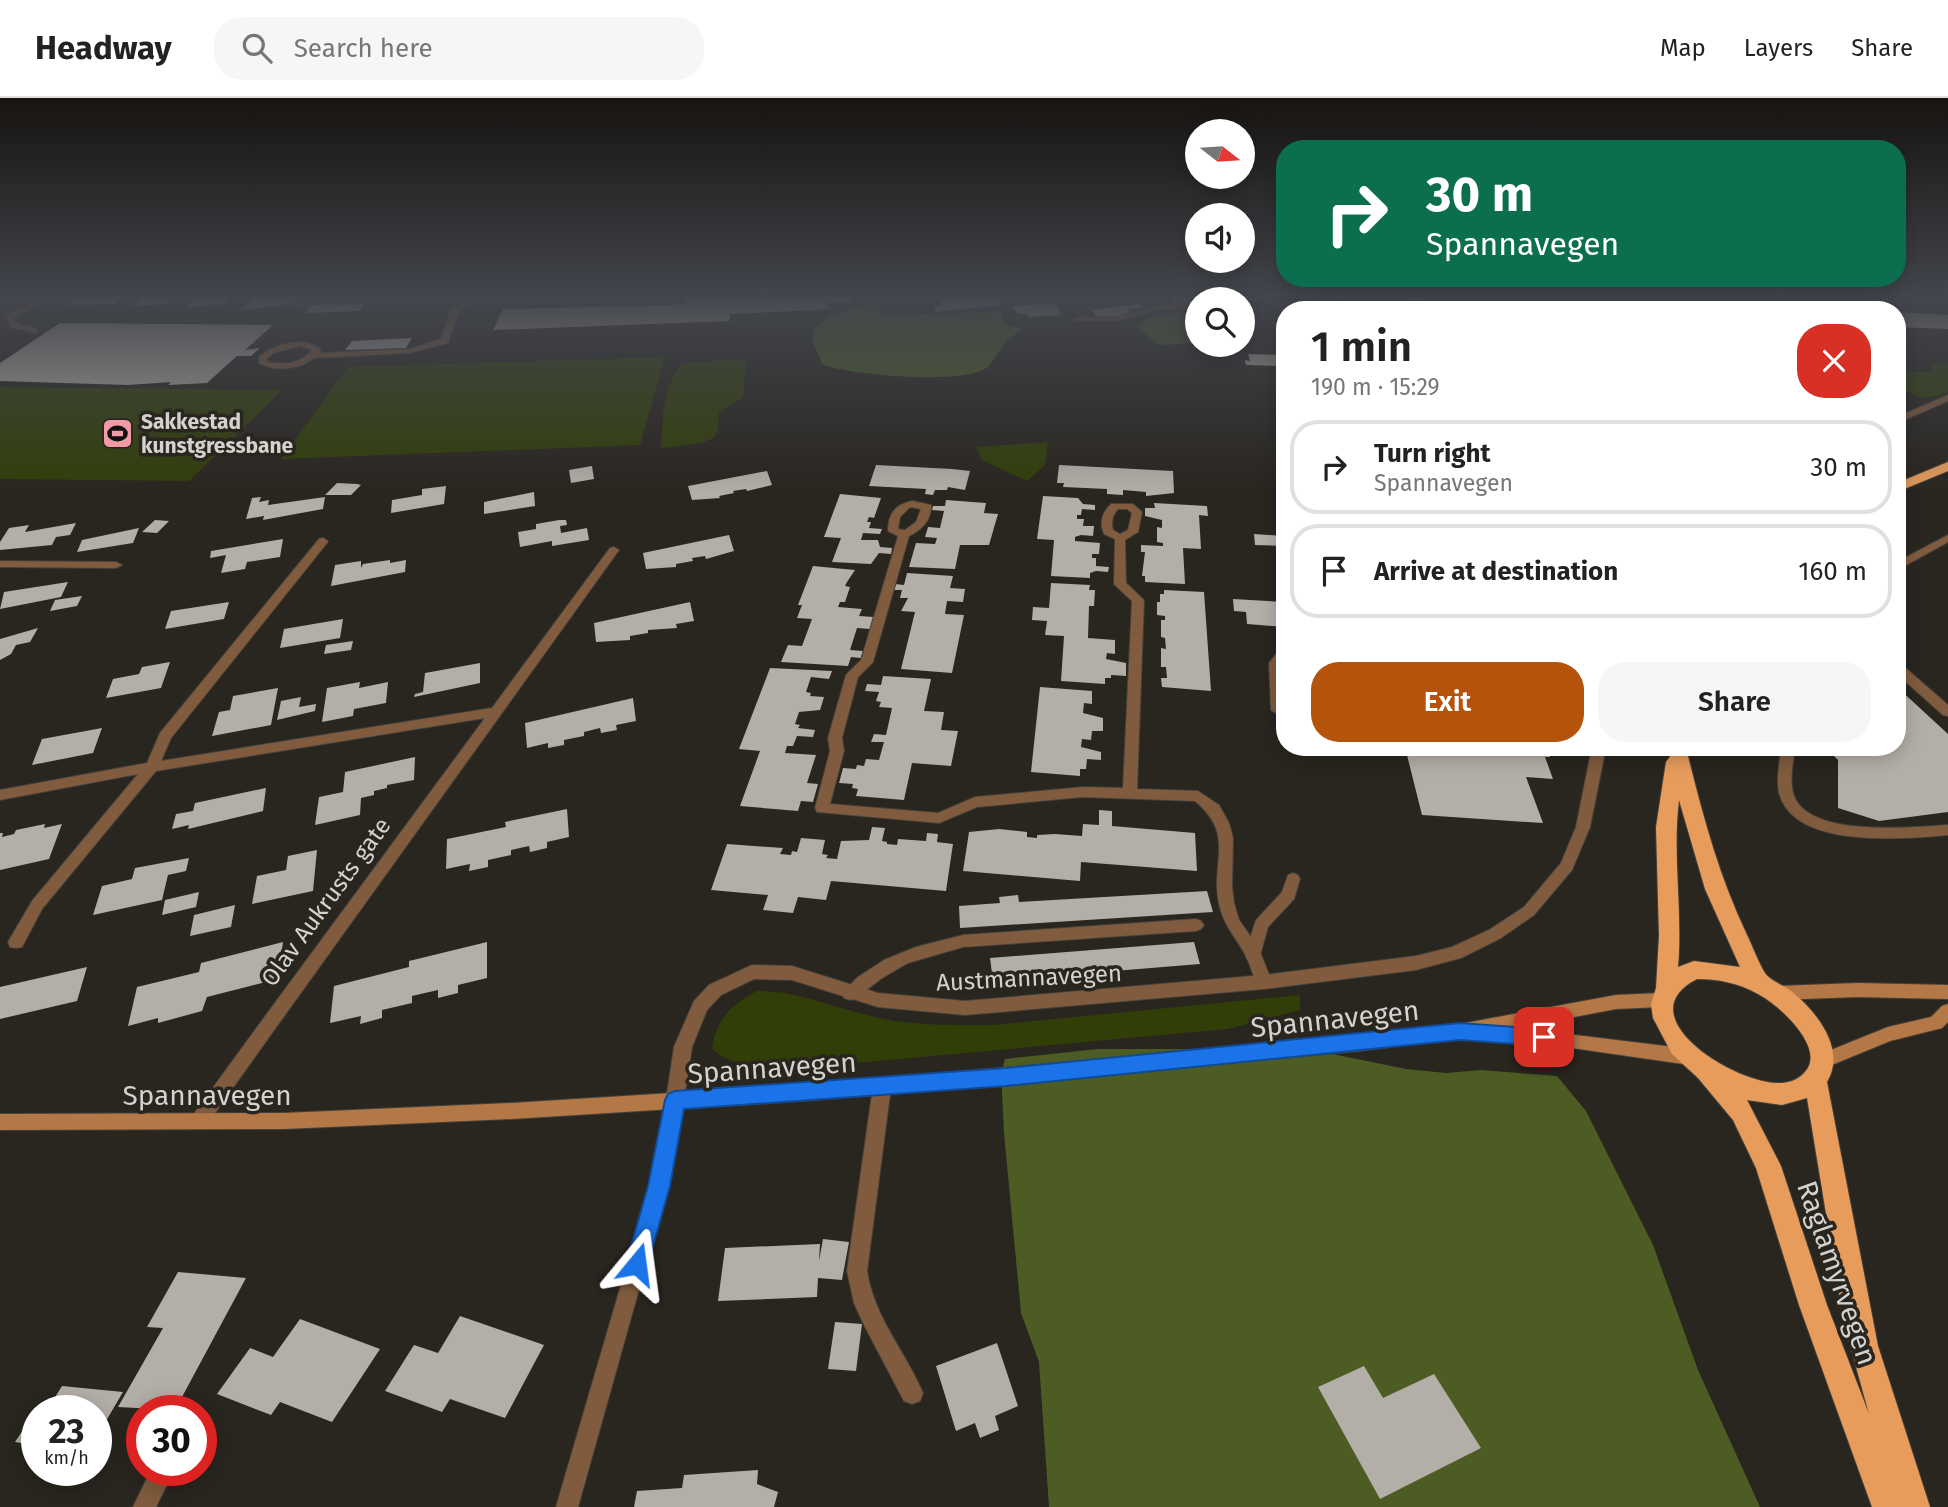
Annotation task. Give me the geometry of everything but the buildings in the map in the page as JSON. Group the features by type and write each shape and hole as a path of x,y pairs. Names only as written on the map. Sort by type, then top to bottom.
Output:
{"highway":[{"path":"1906,484 1948,466"},
{"path":"1664,993 1678,976 1703,970 1735,974 1767,988 1810,1025 1819,1043 1819,1071 1801,1091 1780,1095 1755,1092 1730,1083 1698,1063 1668,1028 1664,993 1670,936 1666,827 1676,756"},
{"path":"1679,756 1696,831 1715,889 1767,988"},
{"name":"Raglamyrvegen","path":"1698,1063 1742,1112 1768,1167 1813,1305 1888,1507"},
{"name":"Raglamyrvegen","path":"1819,1071 1840,1231 1858,1326 1914,1507"}],"main road":[{"path":"1767,988 1948,992"},
{"name":"Spannavegen","path":"0,1122 284,1121 485,1113 882,1087 1331,1046 1460,1031 1664,993"},
{"path":"1819,1071 1888,1034 1936,1023 1948,1011"},
{"name":"Spannavegen","path":"1460,1031 1544,1037 1698,1063"}],"street":[{"path":"263,363 286,366 295,363"},
{"path":"1906,416 1948,398"},
{"path":"904,534 867,662 852,676 835,738 837,751 822,808 939,818 975,802 1083,792 1198,796 1214,807 1225,822 1226,900 1231,920 1253,954 1264,982"},
{"path":"1121,538 1120,584 1138,600 1130,793"},
{"path":"1906,562 1948,538"},
{"path":"16,942 37,905 152,767 165,736 323,541"},
{"name":"Olav Aukrusts gate","path":"200,1121 614,550"},
{"path":"0,564 116,565"},
{"path":"1276,662 1276,686"},
{"path":"1906,675 1948,712"},
{"path":"0,795 152,767 495,712"},
{"name":"Austmannavegen","path":"568,1507 659,1186 689,1027 715,990 752,972 769,971 792,974 850,993 901,1004 965,1008 1264,982 1416,963 1455,953 1495,934 1518,919 1553,885 1567,866 1583,827 1598,756"},
{"path":"1788,756 1786,787 1789,802 1801,813 1833,828 1870,834 1948,830"},
{"path":"1253,954 1261,924 1289,895 1293,879"},
{"path":"850,993 875,971 931,947 963,941 1196,925"},
{"path":"882,1087 857,1288 865,1310 899,1363 912,1393"},
{"path":"144,1507 155,1486"}],"green space":[{"path":"483,363 663,363 640,445 281,459 348,367"},
{"path":"683,363 746,363 743,397 719,412 718,430 714,438 701,443 661,448 667,392"},
{"path":"822,363 991,363 983,370 950,377 857,372"},
{"path":"1948,363 1948,392 1933,397 1921,397 1906,390 1906,372 1934,372 1930,366"},
{"name":"Sakkestad kunstgressbane","path":"0,387 282,390 189,481 0,479"},
{"path":"1048,442 1045,465 1027,481 982,460 976,447"},
{"path":"757,991 798,996 879,1018 943,1025 992,1025 1300,995 1300,1010 1228,1029 789,1069 739,1063 712,1049 717,1029 726,1014"},
{"path":"1269,1041 1406,1069 1446,1073 1481,1070 1557,1076 1586,1111 1653,1245 1698,1370 1760,1507 1049,1507 1039,1362 1021,1313 1004,1133 1001,1073 1005,1059 1098,1049 1263,1049"}],"place":[{"name":"Sakkestad kunstgressbane","path":"118,434"}],"route":[{"path":"637,1264 659,1186 675,1100 1006,1077 1359,1044 1460,1031 1544,1037"}]}
